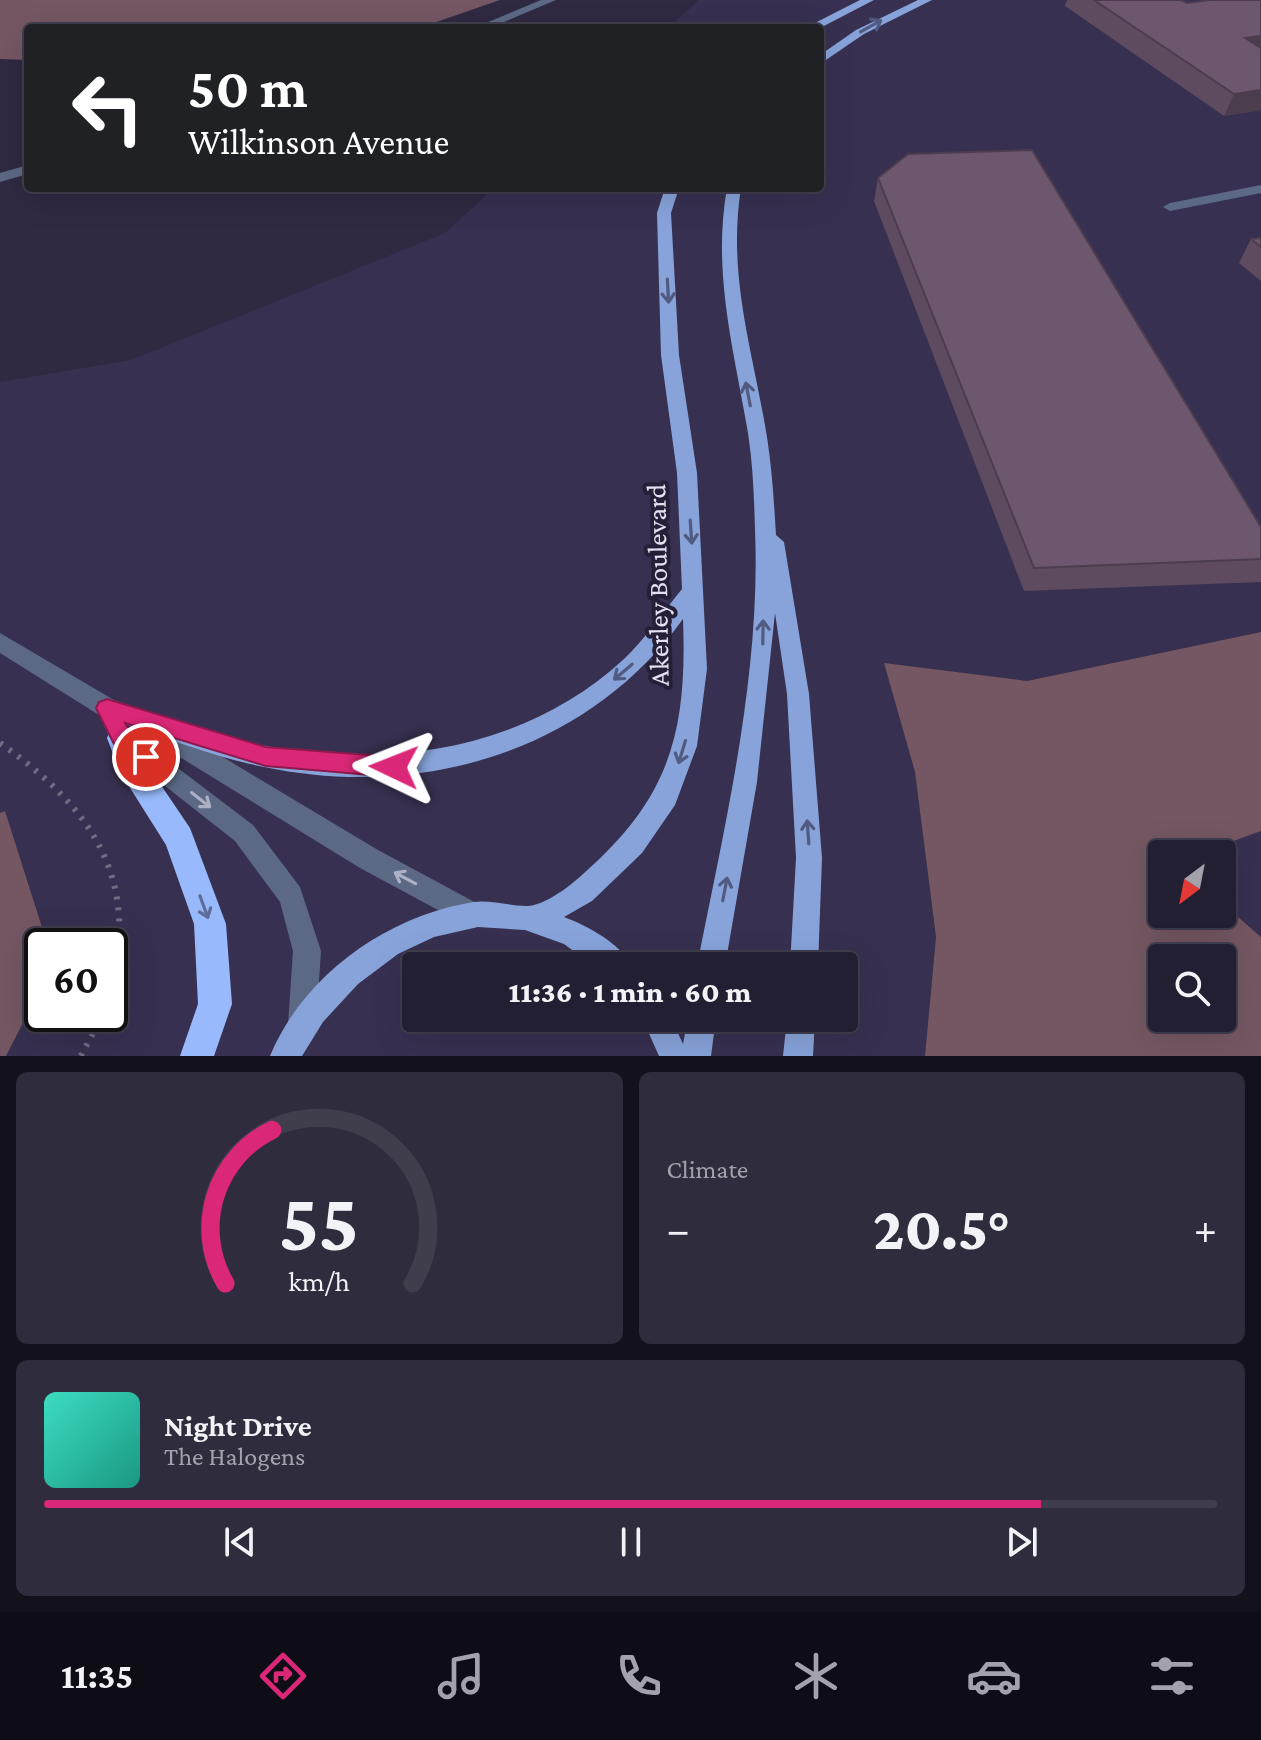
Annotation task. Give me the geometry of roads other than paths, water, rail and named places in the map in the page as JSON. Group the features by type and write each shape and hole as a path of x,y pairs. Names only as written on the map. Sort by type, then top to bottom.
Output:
{"highway":[{"path":"130,728 130,763 179,838 210,924 215,1004 197,1056"}],"main road":[{"path":"819,24 869,0"},
{"path":"824,57 860,32 927,0"},
{"name":"Akerley Boulevard","path":"535,919 583,892 623,855 666,797 685,746 696,669 687,473 670,355 664,213 671,192"},
{"path":"733,192 730,207 730,270 798,694 809,858 805,952"},
{"path":"713,952 753,730 762,652 762,471"},
{"path":"130,728 266,756 322,763 394,767 469,756 547,725 628,670 692,591"},
{"path":"285,1056 302,1025 338,980 382,945 427,924 473,915 535,919 592,943 602,952"},
{"path":"663,1032 674,1056"},
{"path":"696,1056 700,1032"},
{"path":"798,1056 800,1032"}],"street":[{"path":"490,24 551,0"},
{"path":"0,178 24,170"},
{"path":"1170,207 1261,189"},
{"path":"0,642 107,708 244,833 291,896 307,951 302,1025"},
{"path":"130,728 473,915"}]}
